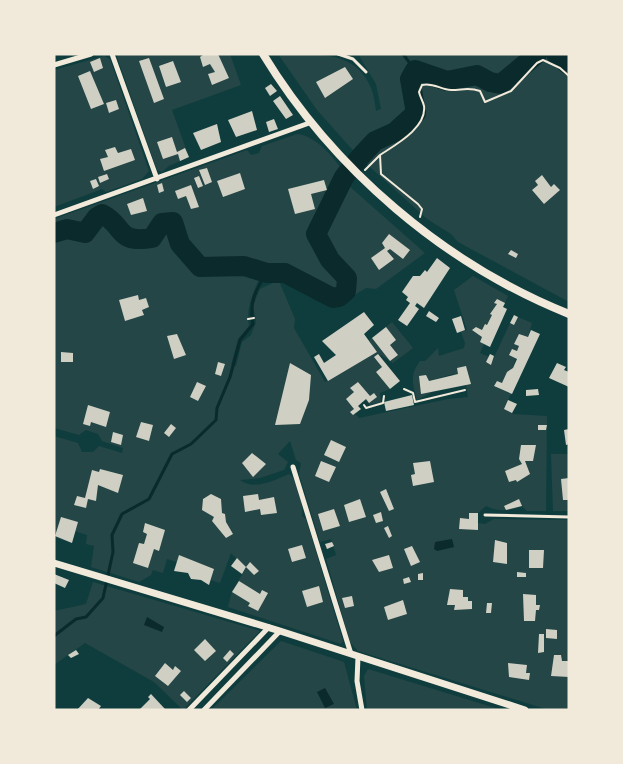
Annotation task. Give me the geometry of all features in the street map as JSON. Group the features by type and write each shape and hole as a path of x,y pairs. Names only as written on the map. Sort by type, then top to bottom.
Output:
{"main road":[{"path":"263,54 313,122 342,156 415,225 478,268 569,314"}],"street":[{"path":"54,65 91,54"},
{"path":"112,54 157,179"},
{"path":"54,214 313,122"},
{"path":"293,467 354,655 362,710"},
{"path":"54,563 280,630 525,710"},
{"path":"189,710 269,627"},
{"path":"204,710 280,630"}],"lane":[{"path":"338,54 353,59 366,72"},
{"path":"485,515 569,517"}],"path":[{"path":"415,225 422,209 403,189 381,174 380,155 410,133 421,121 424,106 419,92 423,85 428,83 449,90 469,87 480,91 485,102 511,91 537,63 543,60 560,68 569,76"},
{"path":"248,319 254,318"},
{"path":"404,389 413,393 415,402 465,390"},
{"path":"364,405 366,408 382,403 384,396"}],"shaded area":[{"path":"119,54 230,54 241,85 172,110 189,157 169,166 162,172 157,170 117,57"},
{"path":"278,54 332,56 355,66 364,75 371,88 376,111 381,109 376,84 358,54 569,54 569,302 458,242 451,234 427,219 358,156 317,110"},
{"path":"104,56 110,59 149,171 142,179 106,192 102,189 54,207 54,70"},
{"path":"297,134 313,140 335,161 348,185 425,253 376,289 366,288 336,306 321,301 293,284 279,281 295,319 294,328 325,382 376,352 369,340 392,322 413,348 393,363 379,354 375,357 382,367 376,372 390,389 380,393 381,402 370,405 366,400 358,405 361,409 355,414 359,418 448,399 468,397 466,385 453,374 429,381 432,392 417,400 413,380 414,371 420,361 425,361 438,348 439,356 464,348 465,343 461,332 467,330 454,290 473,276 508,296 503,307 480,335 482,337 480,342 484,344 480,353 489,357 486,362 491,364 510,323 514,325 518,317 532,323 528,337 524,336 514,344 519,346 513,368 502,383 497,381 494,386 511,394 508,400 517,404 512,414 547,416 546,511 527,511 522,506 504,510 486,506 478,513 478,523 485,524 494,519 569,520 569,710 549,710 358,651 350,642 326,559 336,555 331,539 320,542 299,474 301,463 296,460 290,441 278,454 288,462 284,470 260,478 240,480 258,485 289,474 292,477 298,487 302,516 306,519 343,641 341,644 228,607 232,591 246,568 231,553 220,583 211,580 214,569 179,555 177,562 167,559 163,573 153,570 151,575 139,582 91,567 94,546 86,544 87,535 75,531 72,543 54,537 54,436 78,443 82,452 93,452 99,446 122,453 123,448 102,441 98,434 86,430 79,435 54,428 54,219 247,150 251,155 259,153 262,146","holes":["269,278 277,281 260,289 253,305 256,322 251,335 242,342 236,366 231,365 238,339 249,326 249,308 259,279"]},
{"path":"551,454 569,454 569,511 553,511"},
{"path":"452,539 454,547 437,551 434,549 435,542"},
{"path":"93,582 260,631 183,710 154,682 85,643 54,665 54,611 86,604"},
{"path":"147,617 164,627 162,632 144,625"},
{"path":"281,641 344,662 357,710 211,710"},
{"path":"368,669 502,710 367,710 364,676"},
{"path":"325,688 334,704 325,708 317,692"}],"building":[{"path":"204,54 218,54 229,78 212,85 208,74 215,72 210,64 203,67 200,57"},
{"path":"100,58 103,68 94,72 90,62"},
{"path":"149,58 164,99 154,103 139,61"},
{"path":"173,61 181,82 166,87 159,66"},
{"path":"345,67 353,79 325,98 316,82"},
{"path":"90,71 104,104 91,109 78,76"},
{"path":"271,84 277,91 270,96 265,88"},
{"path":"280,96 293,115 286,119 273,101"},
{"path":"116,100 119,109 109,113 106,103"},
{"path":"252,111 257,130 236,137 228,120"},
{"path":"274,119 278,129 269,132 266,122"},
{"path":"217,124 221,142 201,150 193,133"},
{"path":"172,137 177,152 185,148 189,157 180,161 178,154 163,159 157,142"},
{"path":"115,147 118,153 131,149 135,160 104,171 100,159 108,157 105,150"},
{"path":"207,168 212,182 205,185 199,170"},
{"path":"240,173 245,189 223,197 217,181"},
{"path":"107,174 109,179 100,183 98,177"},
{"path":"542,175 551,187 554,184 560,190 544,204 532,190 538,185 535,181"},
{"path":"199,176 203,186 198,188 194,178"},
{"path":"96,179 99,186 93,189 90,181"},
{"path":"324,180 327,190 311,194 315,209 295,214 288,189"},
{"path":"162,183 164,191 159,193 157,185"},
{"path":"191,185 199,207 191,209 186,196 178,199 175,191"},
{"path":"143,198 147,211 131,215 127,204"},
{"path":"389,234 410,250 403,259 390,249 387,251 394,259 379,270 371,258 385,248 382,243"},
{"path":"511,250 518,254 516,258 508,254"},
{"path":"437,258 450,268 424,308 417,303 415,306 419,309 407,326 398,320 410,303 406,300 408,297 402,292 413,276 420,276 425,270 427,272"},
{"path":"138,295 139,300 146,298 149,307 142,310 144,315 125,321 119,300"},
{"path":"497,299 505,303 503,307 507,309 490,347 480,342 482,337 472,330 476,327 482,330 485,324 487,325"},
{"path":"429,311 439,318 436,322 426,316"},
{"path":"364,312 374,325 364,334 377,352 328,381 314,357 319,354 324,363 336,355 322,341"},
{"path":"514,315 518,317 514,325 510,323"},
{"path":"461,316 465,330 457,333 452,319"},
{"path":"386,327 396,340 390,345 398,355 390,361 372,338"},
{"path":"531,330 540,334 512,394 494,386 497,381 502,383 507,372 513,368 517,359 509,355 512,349 517,351 519,346 514,344 519,334 528,337"},
{"path":"177,334 186,355 174,359 167,336"},
{"path":"61,352 73,353 73,362 61,362"},
{"path":"378,354 400,381 390,389 376,372 382,367 374,357"},
{"path":"490,354 494,356 491,365 486,362"},
{"path":"218,362 225,364 221,376 215,374"},
{"path":"290,363 311,375 309,400 300,424 275,425"},
{"path":"557,363 566,367 564,370 569,372 569,387 549,378"},
{"path":"466,366 471,384 421,394 419,376 426,375 429,381 458,374 457,368"},
{"path":"197,382 206,386 198,401 190,397"},
{"path":"358,382 370,396 374,393 377,397 369,403 366,399 358,406 361,409 353,415 350,412 354,409 346,399 354,392 350,388"},
{"path":"538,389 539,395 526,396 526,390"},
{"path":"412,395 414,405 386,411 384,402"},
{"path":"508,400 517,404 512,413 504,409"},
{"path":"88,405 110,412 106,427 91,422 90,426 83,424"},
{"path":"141,422 153,425 149,441 136,437"},
{"path":"171,424 176,428 169,437 164,433"},
{"path":"538,425 547,425 546,430 538,430"},
{"path":"569,429 569,444 566,445 564,430"},
{"path":"113,432 123,435 121,445 111,442"},
{"path":"331,440 346,447 339,462 324,455"},
{"path":"521,445 536,445 533,461 525,461 530,474 517,482 516,480 509,482 505,471 522,464 519,459"},
{"path":"252,453 266,464 253,477 242,463"},
{"path":"321,461 336,467 329,482 315,476"},
{"path":"430,461 434,482 413,486 411,475 415,474 413,463"},
{"path":"100,469 123,475 118,493 98,485 96,501 88,499 86,508 74,505 77,496 85,498 92,470 99,472"},
{"path":"569,478 569,500 563,500 561,479"},
{"path":"386,489 394,509 389,511 380,492"},
{"path":"211,494 221,499 222,513 225,514 226,522 233,534 226,538 212,521 214,517 202,510 203,499"},
{"path":"258,494 259,500 274,497 277,513 261,515 260,509 245,512 243,496"},
{"path":"360,499 366,517 349,522 344,505"},
{"path":"519,499 522,506 506,510 504,506"},
{"path":"334,509 340,526 323,531 318,514"},
{"path":"381,512 383,521 376,523 373,515"},
{"path":"469,513 478,513 478,530 459,529 460,518 469,519"},
{"path":"61,517 78,522 72,543 55,536"},
{"path":"145,523 165,530 159,551 154,549 148,568 133,563 139,543 144,544 147,534 143,532"},
{"path":"388,526 392,536 389,538 384,528"},
{"path":"495,540 507,543 507,564 493,562"},
{"path":"332,542 334,546 327,549 325,544"},
{"path":"302,545 306,558 292,562 288,549"},
{"path":"412,546 420,562 411,566 404,549"},
{"path":"529,550 544,550 543,568 529,568"},
{"path":"179,555 214,569 209,585 201,580 191,579 188,573 174,571"},
{"path":"389,555 393,568 379,572 372,560"},
{"path":"237,558 246,567 242,574 231,566"},
{"path":"250,562 259,571 254,575 246,567"},
{"path":"517,572 526,573 526,577 517,577"},
{"path":"423,573 423,580 418,580 418,574"},
{"path":"54,574 69,580 65,588 54,583"},
{"path":"409,577 411,582 404,584 403,579"},
{"path":"239,581 260,594 262,590 268,593 258,611 248,606 250,603 232,592"},
{"path":"319,586 323,602 307,607 302,591"},
{"path":"450,589 463,590 463,597 468,597 468,601 472,601 472,609 454,610 455,605 447,605"},
{"path":"523,594 536,595 536,605 540,605 539,610 536,610 535,621 524,621"},
{"path":"352,596 354,606 345,608 342,598"},
{"path":"403,600 407,614 388,620 384,607"},
{"path":"487,603 492,603 491,613 486,613"},
{"path":"546,629 557,630 557,639 546,638"},
{"path":"539,634 544,634 544,652 538,653"},
{"path":"205,639 216,651 205,661 194,650"},
{"path":"76,650 79,654 71,658 68,655"},
{"path":"230,650 234,654 227,662 223,658"},
{"path":"554,655 561,655 562,661 569,661 569,677 551,676"},
{"path":"165,663 173,670 175,666 181,671 168,686 155,676"},
{"path":"508,663 527,665 526,673 530,673 529,680 509,677"},
{"path":"184,691 191,698 187,702 180,695"},
{"path":"151,694 165,709 139,710 150,699 148,697"},
{"path":"88,698 101,706 98,710 77,710"}],"waterway":[{"path":"403,54 415,70"},
{"path":"54,233 67,229 85,233 102,214 126,236 140,239 152,238 162,223 173,222 180,244 200,267 244,266 267,273 285,273 333,298 339,297 346,291 347,278 330,260 316,234 344,177 361,156 375,141 395,132 416,113 410,79 415,70 447,81 477,75 490,82 501,84 537,54"},
{"path":"556,54 569,65"},
{"path":"54,636 76,619 86,617 103,598 113,552 112,535 122,514 149,499 172,454 191,444 216,420 217,408 230,377 240,340 253,324 254,297 267,273"}]}
